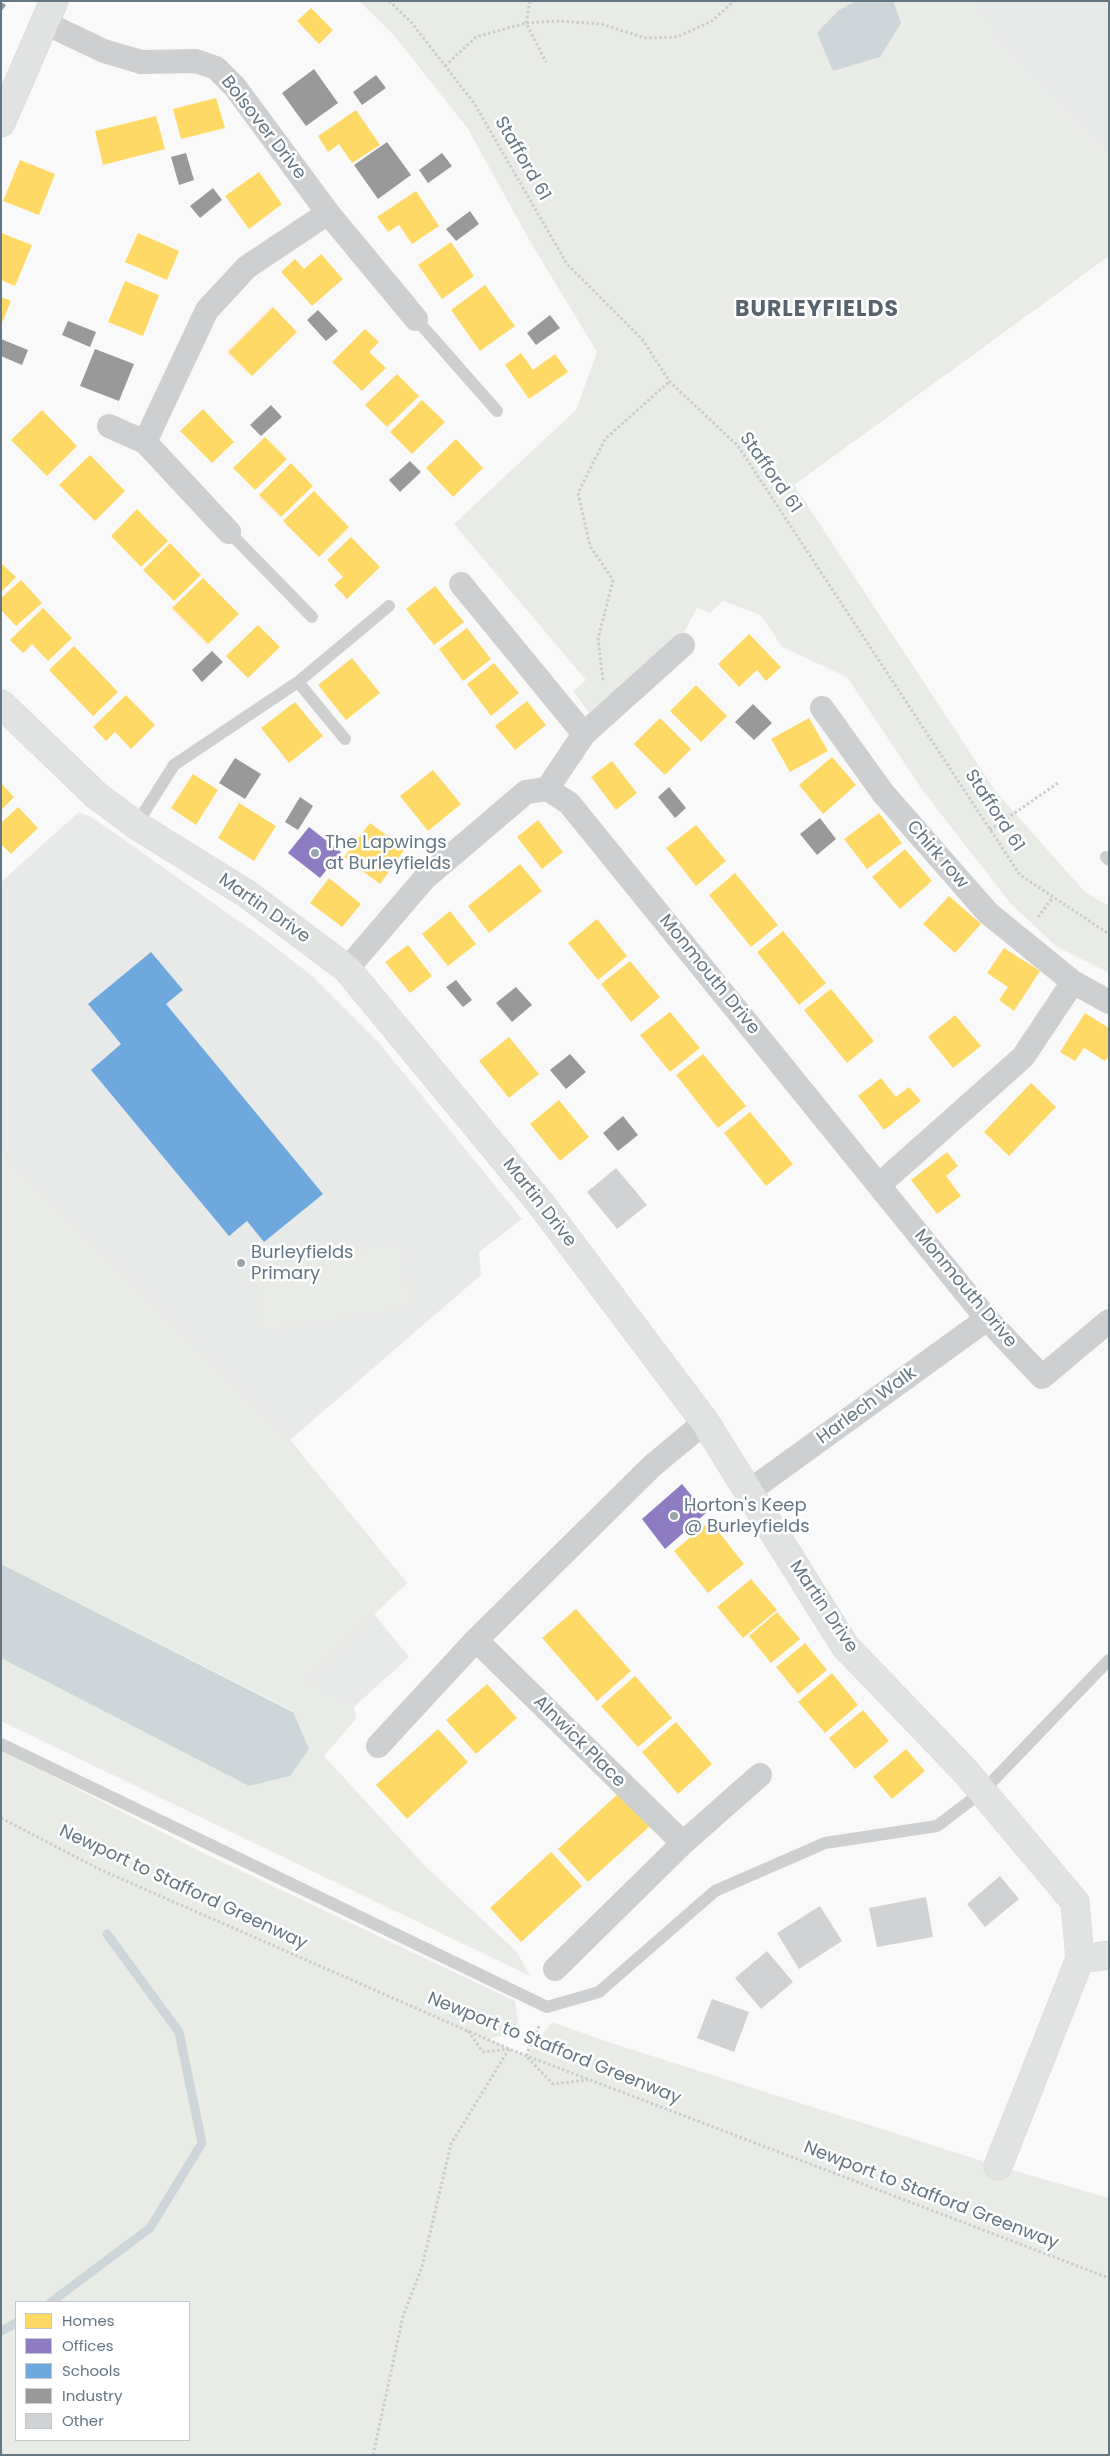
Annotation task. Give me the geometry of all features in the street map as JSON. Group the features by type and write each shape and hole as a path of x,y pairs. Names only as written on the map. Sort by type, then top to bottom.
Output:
{"street":[{"path":"1,123 50,12"},
{"name":"Bolsover Drive","path":"50,12 104,51 141,62 196,61 216,68 235,87 328,213 416,319"},
{"path":"145,442 207,310 247,266 328,213"},
{"path":"109,426 145,442 229,532"},
{"path":"461,584 584,734"},
{"path":"347,969 425,878 526,792 547,789 584,734 683,645"},
{"name":"Martin Drive","path":"1,704 96,795 136,825 247,894 347,969 541,1204 705,1422 845,1646 965,1771 1075,1902 1080,1959"},
{"name":"Chirk row","path":"822,708 883,793 988,913 1073,982 1109,1002"},
{"name":"Monmouth Drive","path":"547,789 569,803 987,1320 1042,1377 1109,1321"},
{"path":"879,1185 1023,1057 1073,982"},
{"name":"Harlech Walk","path":"748,1492 987,1320"},
{"path":"378,1746 476,1640 652,1466 705,1422"},
{"name":"Alnwick Place","path":"476,1640 683,1843"},
{"path":"555,1969 683,1843 760,1775"},
{"path":"998,2166 1080,1959 1109,1955"}],"lane":[{"path":"416,319 497,411"},
{"path":"229,532 312,617"},
{"path":"136,825 174,765 298,682 388,606"},
{"path":"298,682 345,739"},
{"path":"1,1744 547,2007 599,1992 715,1891 824,1843 937,1826 982,1792 1109,1660"}],"path":[{"name":"Stafford 61","path":"389,1 411,22 474,103 567,264 642,339 670,382 738,446 1020,875 1109,934"},
{"path":"530,1 526,23 546,62"},
{"path":"445,66 476,37 526,23 601,24 645,38 677,38 712,21 734,1"},
{"path":"607,715 598,638 613,580 590,546 578,493 605,439 670,382"},
{"path":"990,830 1058,783"},
{"name":"Newport to Stafford Greenway","path":"1,1818 102,1870 509,2049 1109,2278"},
{"path":"547,2007 526,2056 553,2084 589,2080"},
{"path":"467,2030 483,2052 509,2049"},
{"path":"373,2455 404,2316 422,2267 451,2144 509,2049"}],"shaded area":[{"path":"359,1 974,1 998,44 1109,154 1109,256 794,485 996,792 1085,892 1109,906 1109,973 1057,947 1011,904 923,791 847,677 782,647 761,615 723,601 710,613 697,608 682,636 594,719 573,691 586,680 454,524 576,410 597,352 531,243 468,129 393,34"},
{"path":"856,1 893,1 901,23 880,57 833,71 817,33 839,10"},
{"path":"974,1 1109,1 1109,154 998,44"},
{"name":"Burleyfields Primary","path":"79,812 93,818 270,943 312,976 380,1044 522,1219 479,1252 481,1275 290,1440 407,1583 374,1614 409,1657 354,1707 1,1522 1,882"},
{"path":"1,1154 290,1440 407,1583 306,1681 354,1707 356,1719 324,1756 426,1867 517,1952 530,1976 1,1721 1,1658 249,1786 293,1711 1,1564"},
{"path":"401,1243 412,1307 264,1331 254,1266"},
{"path":"1,1564 293,1712 309,1749 290,1776 249,1786 1,1658"},
{"path":"1,1750 199,1851 515,2001 519,2031 489,2039 526,2056 552,2022 608,2042 998,2166 1109,2198 1109,2455 1,2455"}],"building: Homes":[{"path":"311,8 333,30 319,44 297,21"},
{"path":"216,98 225,128 181,139 173,109"},
{"path":"356,110 380,145 352,163 339,144 328,152 318,136"},
{"path":"156,116 165,149 103,165 95,131"},
{"path":"20,160 55,174 39,215 3,201"},
{"path":"259,172 282,204 249,229 225,196"},
{"path":"416,191 439,226 412,244 399,225 388,232 377,217"},
{"path":"1,233 32,245 15,286 1,280"},
{"path":"138,233 179,251 167,280 125,262"},
{"path":"451,242 474,276 442,299 418,265"},
{"path":"321,254 343,279 312,306 281,272 295,259 304,269"},
{"path":"125,281 159,295 143,336 108,322"},
{"path":"485,285 515,326 480,351 451,310"},
{"path":"1,297 11,301 1,325"},
{"path":"273,307 297,332 252,376 228,352"},
{"path":"365,329 379,342 369,352 386,368 362,391 332,362"},
{"path":"521,353 533,370 555,354 568,372 529,399 505,365"},
{"path":"397,374 419,396 387,427 365,405"},
{"path":"422,400 445,422 412,454 390,432"},
{"path":"203,409 234,442 212,463 180,431"},
{"path":"42,410 77,446 47,476 11,440"},
{"path":"265,437 287,459 255,490 233,468"},
{"path":"456,439 483,468 453,497 426,468"},
{"path":"90,455 125,491 95,521 59,485"},
{"path":"291,463 313,486 281,517 259,495"},
{"path":"314,491 349,527 319,557 283,521"},
{"path":"137,509 168,541 141,567 111,536"},
{"path":"351,537 380,567 347,599 334,585 343,577 327,560"},
{"path":"170,543 201,575 174,601 143,570"},
{"path":"1,563 16,577 1,592"},
{"path":"203,578 239,614 208,644 172,608"},
{"path":"21,580 42,603 16,626 1,610 1,598"},
{"path":"435,586 464,622 434,645 406,609"},
{"path":"43,608 72,638 48,661 32,644 23,653 10,640"},
{"path":"258,625 280,647 248,678 226,656"},
{"path":"467,628 491,659 463,681 439,649"},
{"path":"749,634 781,667 766,681 757,670 739,687 718,664"},
{"path":"74,646 118,692 93,716 49,670"},
{"path":"352,658 380,693 346,720 318,685"},
{"path":"494,663 519,693 491,716 467,684"},
{"path":"696,685 727,716 701,742 670,711"},
{"path":"126,695 155,725 131,749 115,732 106,741 93,727"},
{"path":"527,701 546,725 515,750 495,726"},
{"path":"295,702 323,736 289,763 261,728"},
{"path":"660,718 691,749 665,775 634,744"},
{"path":"809,718 828,751 790,772 771,739"},
{"path":"832,757 856,785 823,814 799,785"},
{"path":"612,761 637,793 616,810 591,777"},
{"path":"433,770 461,804 428,831 400,796"},
{"path":"193,774 218,790 196,825 171,808"},
{"path":"1,783 14,797 1,810"},
{"path":"239,803 276,826 254,861 218,838"},
{"path":"18,807 38,828 11,854 1,844 1,823"},
{"path":"879,813 902,843 867,869 844,839"},
{"path":"538,820 563,852 542,869 517,837"},
{"path":"370,823 405,849 380,884 344,857"},
{"path":"696,825 726,861 696,886 666,848"},
{"path":"905,849 932,881 900,909 872,877"},
{"path":"520,864 542,891 489,933 468,906"},
{"path":"735,873 778,925 751,947 709,895"},
{"path":"329,878 361,904 342,927 310,903"},
{"path":"949,896 981,924 955,953 923,924"},
{"path":"450,911 476,944 448,966 422,934"},
{"path":"597,919 627,956 598,980 568,943"},
{"path":"783,931 826,983 799,1005 757,952"},
{"path":"408,945 432,976 410,993 385,962"},
{"path":"1004,948 1040,971 1014,1011 999,1000 1008,987 987,973"},
{"path":"630,961 660,997 631,1022 601,984"},
{"path":"831,989 874,1041 847,1063 804,1010"},
{"path":"670,1012 700,1048 670,1072 640,1035"},
{"path":"1085,1013 1109,1028 1109,1056 1105,1061 1084,1048 1075,1061 1060,1052"},
{"path":"955,1015 981,1046 953,1068 928,1037"},
{"path":"509,1037 539,1074 509,1098 479,1061"},
{"path":"703,1054 746,1106 718,1128 676,1075"},
{"path":"881,1078 896,1097 909,1087 921,1101 884,1130 858,1096"},
{"path":"1031,1083 1056,1107 1009,1156 984,1132"},
{"path":"559,1100 589,1137 560,1161 530,1124"},
{"path":"750,1112 793,1164 766,1186 724,1133"},
{"path":"947,1152 958,1166 946,1176 961,1196 937,1214 911,1180"},
{"path":"710,1521 744,1564 708,1593 674,1551"},
{"path":"751,1579 777,1610 743,1638 717,1607"},
{"path":"576,1609 631,1671 597,1701 542,1638"},
{"path":"777,1612 800,1639 771,1663 749,1636"},
{"path":"805,1643 827,1670 798,1694 776,1667"},
{"path":"832,1673 858,1705 825,1733 798,1702"},
{"path":"635,1676 672,1718 638,1747 601,1706"},
{"path":"487,1684 517,1718 476,1754 446,1720"},
{"path":"863,1710 889,1741 855,1769 829,1738"},
{"path":"676,1722 712,1764 678,1794 642,1752"},
{"path":"438,1729 468,1762 407,1819 376,1785"},
{"path":"906,1749 925,1771 892,1799 873,1777"},
{"path":"619,1793 650,1826 588,1882 558,1849"},
{"path":"551,1852 582,1886 521,1942 490,1908"}],"building: Offices":[{"name":"The Lapwings at Burleyfields","path":"309,827 341,852 320,878 288,853"},
{"name":"Horton's Keep @ Burleyfields","path":"682,1484 706,1513 665,1549 642,1519"}],"building: Schools":[{"path":"151,952 183,990 166,1004 323,1194 264,1242 247,1221 229,1236 91,1070 121,1044 88,1004"}],"building: Industry":[{"path":"1,2 6,5 1,12"},
{"path":"314,69 338,103 306,126 282,93"},
{"path":"376,75 386,88 362,105 353,92"},
{"path":"387,142 411,175 378,199 354,165"},
{"path":"186,153 194,180 179,185 171,157"},
{"path":"442,153 452,166 428,183 419,170"},
{"path":"213,188 222,200 200,218 190,206"},
{"path":"470,211 479,224 456,241 446,229"},
{"path":"318,310 338,331 326,341 307,320"},
{"path":"550,315 560,328 536,345 527,333"},
{"path":"68,321 96,332 90,347 62,335"},
{"path":"1,339 28,350 22,365 1,356"},
{"path":"95,349 134,364 119,401 80,386"},
{"path":"271,405 282,417 261,436 250,425"},
{"path":"410,461 421,472 400,492 389,480"},
{"path":"212,651 223,662 202,682 192,670"},
{"path":"753,704 772,723 754,740 735,722"},
{"path":"235,758 261,774 245,799 219,783"},
{"path":"669,787 686,808 675,818 658,797"},
{"path":"300,797 313,806 298,830 285,822"},
{"path":"820,818 836,839 817,855 800,834"},
{"path":"456,980 472,1000 463,1007 446,987"},
{"path":"516,987 532,1005 512,1022 496,1003"},
{"path":"570,1054 586,1072 566,1089 550,1070"},
{"path":"623,1116 638,1135 618,1151 603,1133"}],"building: Other":[{"path":"616,1168 647,1205 617,1229 587,1192"},
{"path":"1000,1876 1019,1899 985,1927 967,1904"},
{"path":"926,1897 933,1937 877,1947 869,1908"},
{"path":"820,1906 842,1941 799,1969 777,1933"},
{"path":"767,1951 793,1982 761,2009 735,1978"},
{"path":"712,1999 749,2012 734,2052 697,2038"}],"waterway":[{"path":"52,2301 150,2228 202,2143 179,2032 107,1934"},
{"path":"1,2331 15,2324"}],"place":[{"name":"The Lapwings at Burleyfields","path":"315,853"},
{"name":"Burleyfields Primary","path":"241,1263"},
{"name":"Horton's Keep @ Burleyfields","path":"674,1516"}],"district":[{"name":"BURLEYFIELDS","path":"817,310"}]}
